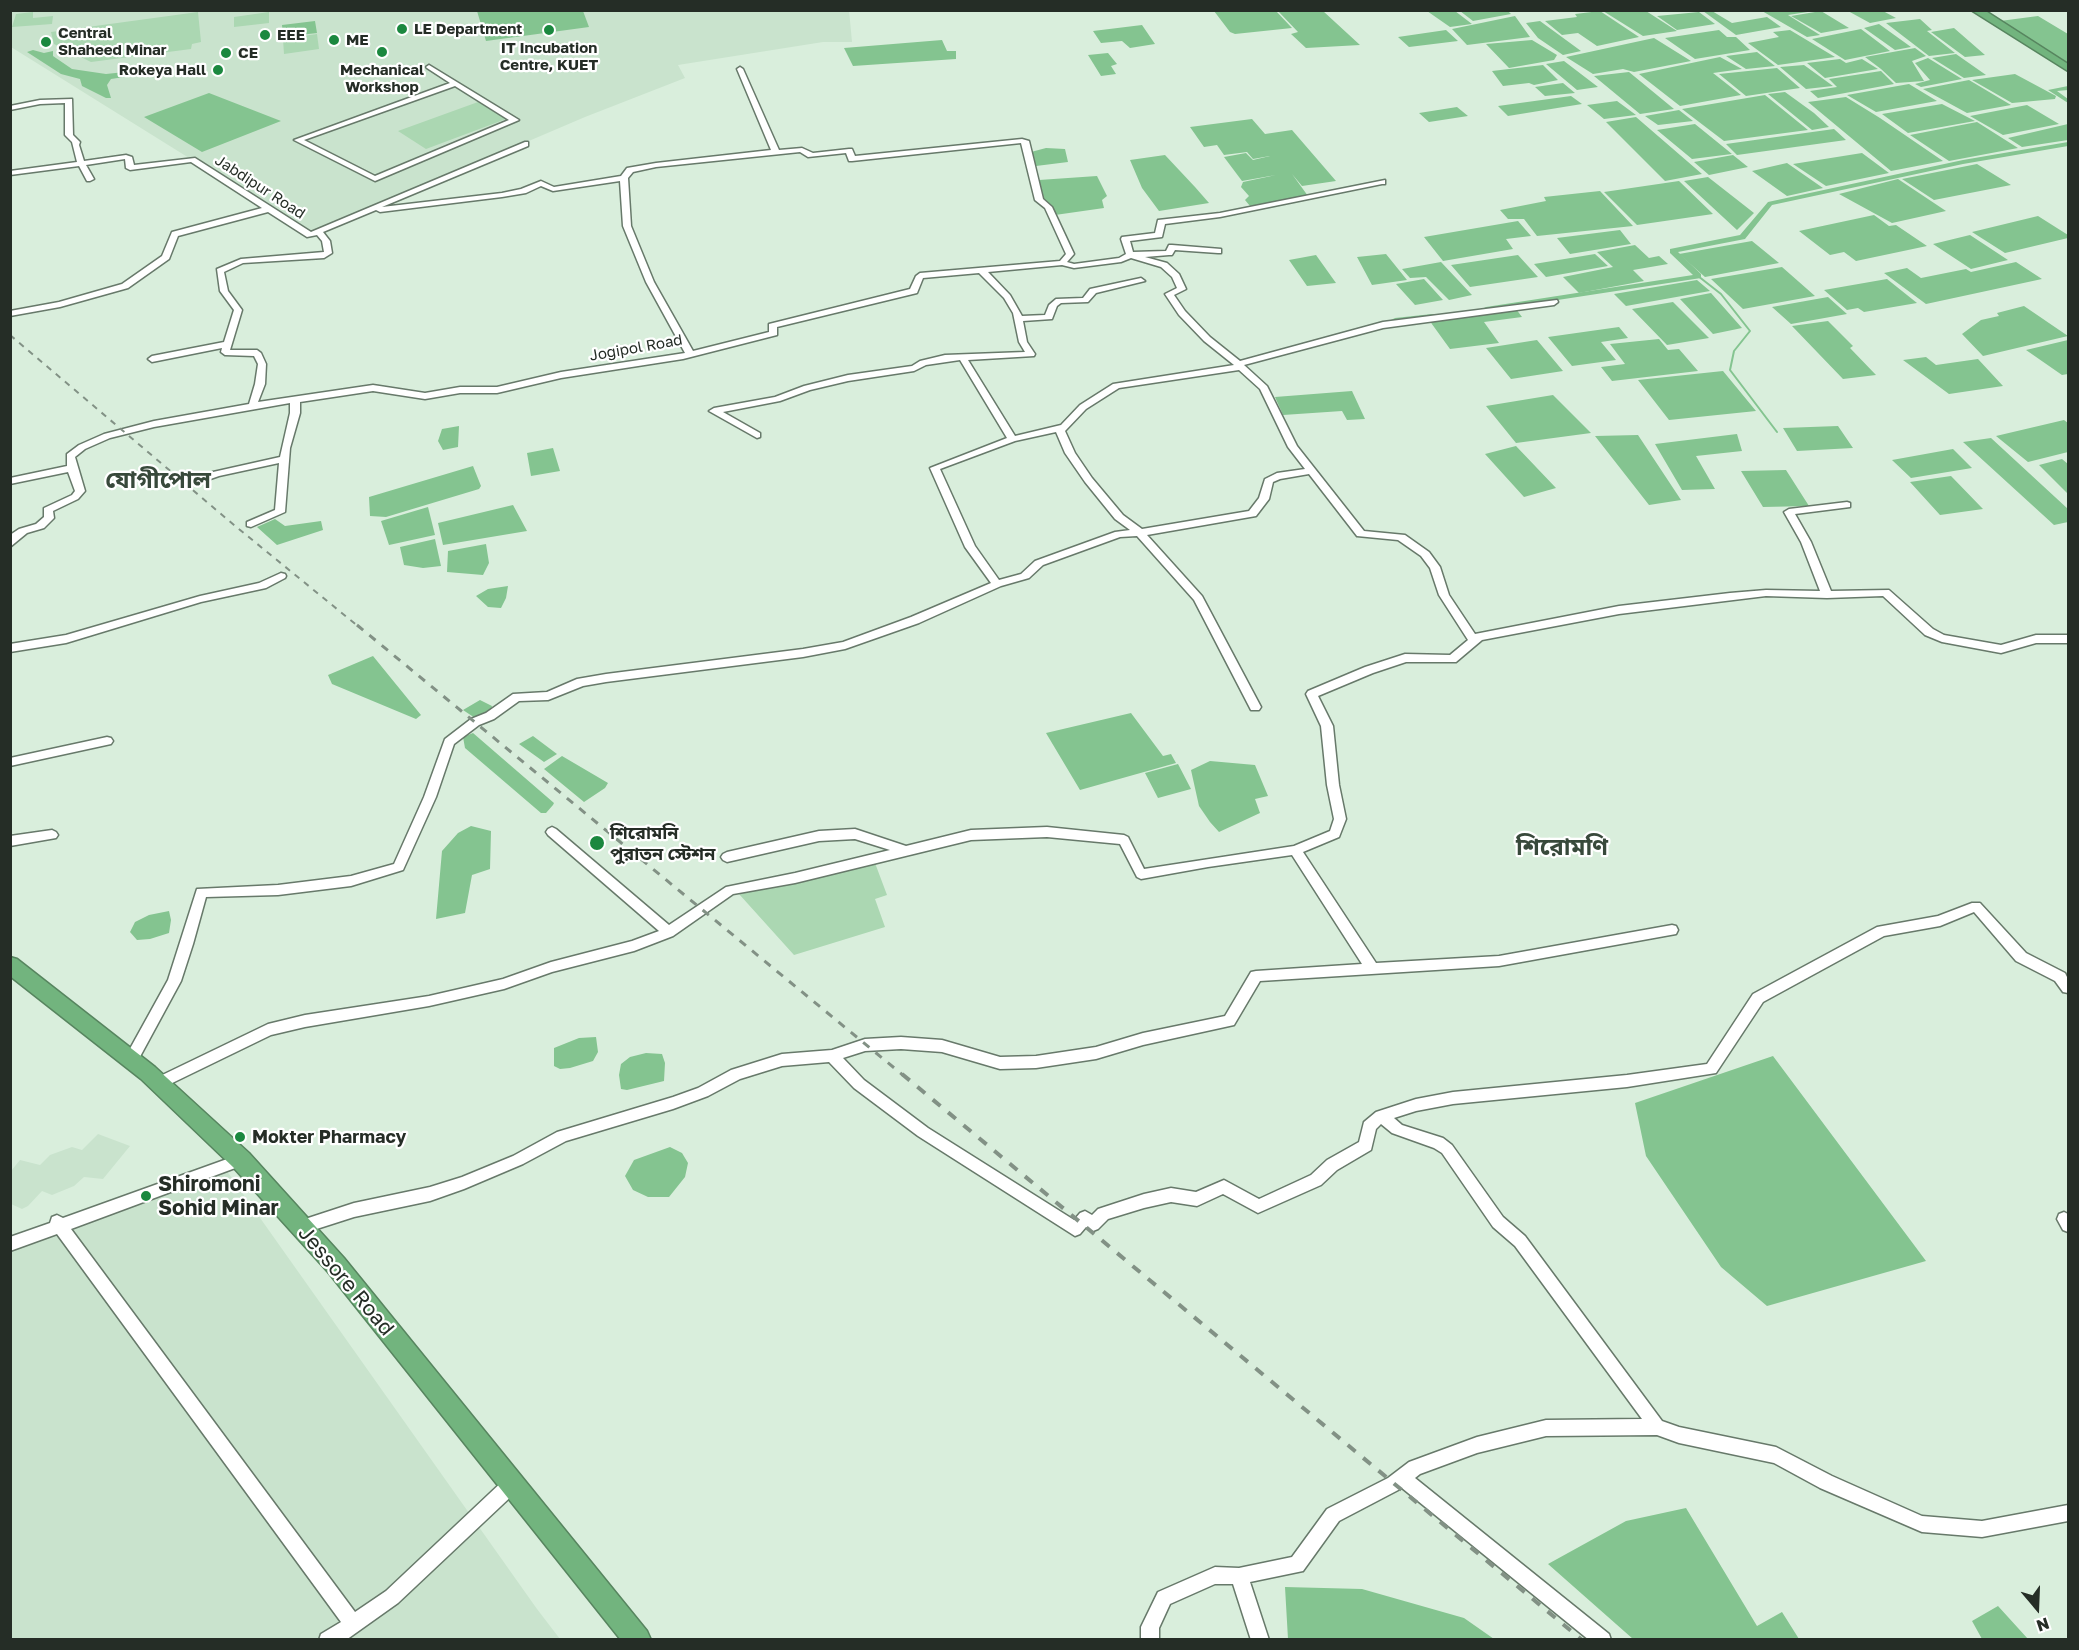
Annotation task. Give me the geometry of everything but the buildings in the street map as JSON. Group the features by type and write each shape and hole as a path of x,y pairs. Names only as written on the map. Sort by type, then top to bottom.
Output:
{"highway":[{"path":"1976,10 2068,69"},
{"name":"Jessore Road","path":"10,965 159,1083 239,1159 336,1265 638,1640"}],"street":[{"path":"429,67 456,83 515,120 375,179 298,140 456,83"},
{"path":"740,69 776,152"},
{"path":"10,108 40,102 69,101 69,135 76,142 81,162 90,179"},
{"path":"690,353 651,282 627,226 624,178 630,170 656,165 802,150 808,155 849,151 852,159 1022,141 1026,143 1039,200 1048,207 1070,254 1062,262"},
{"name":"Jabdipur Road","path":"10,173 126,157 129,159 130,168 192,160 310,236 525,144"},
{"path":"370,210 407,208 502,195 524,191 541,183 553,189 624,178"},
{"path":"1382,182 1220,214 1161,222 1159,235 1125,239 1130,255 1164,265 1176,276 1182,289 1169,294 1182,313 1207,339 1264,388 1293,447 1361,534 1401,537 1425,554 1435,567 1444,595 1474,641"},
{"path":"10,314 60,304 125,286 166,256 175,234 268,209"},
{"path":"252,407 260,384 262,364 257,353 225,352 237,310 224,291 220,271 241,261 321,256 328,253 326,241 319,232"},
{"name":"Jogipol Road","path":"72,468 70,456 82,447 124,431 252,407 373,388 424,396 460,390 497,390 561,375 690,353 774,333 772,326 914,291 920,276 1062,262 1074,266 1121,260 1130,255 1169,254 1172,247 1218,250"},
{"path":"757,435 714,411 777,399 807,388 848,378 915,368 923,363 945,358 1031,354 1023,342 1018,319 1007,297 981,270"},
{"path":"1018,319 1049,317 1053,305 1059,301 1085,300 1093,291 1141,281"},
{"path":"1254,707 1198,598 1140,533 1119,517 1088,480 1070,453 1060,431 1083,407 1116,386 1240,366 1383,325 1554,302"},
{"path":"152,359 229,344"},
{"path":"963,358 1012,439"},
{"path":"251,524 280,512 285,448 295,413 295,401"},
{"path":"997,584 970,546 935,468 1012,439 1064,427"},
{"path":"200,480 284,459"},
{"path":"10,481 72,468 80,491 75,497 48,510 49,518 40,526 23,531 12,539 10,544"},
{"path":"131,1060 174,981 201,892 278,890 351,881 399,867 409,839 430,797 449,742 475,722 490,716 517,697 548,696 581,682 845,645 915,620 997,584 1025,576 1039,563 1119,534 1140,533 1252,514 1264,499 1268,481 1277,476 1311,471"},
{"path":"1827,595 1806,542 1789,512 1847,505"},
{"path":"10,648 66,639 200,599 262,586 281,576"},
{"path":"159,1083 268,1030 305,1021 429,1001 504,984 551,968 634,946 669,932 730,890 805,876 971,835 1047,832 1124,840 1142,874 1295,850 1335,834 1340,819 1333,785 1327,726 1312,694 1369,670 1406,658 1452,659 1479,637 1552,625 1619,610 1663,604 1767,593 1827,595 1885,592 1929,632 1942,638 2001,649 2036,639 2068,639"},
{"path":"10,762 107,741"},
{"path":"552,832 669,932"},
{"path":"727,857 819,836 855,834 904,851"},
{"path":"10,841 52,835"},
{"path":"1295,850 1371,968"},
{"path":"832,1056 858,1084 923,1132 1075,1229 1085,1218 1093,1224 1103,1214 1144,1201 1171,1195 1197,1199 1224,1187 1258,1206 1316,1180 1332,1165 1366,1146 1369,1126 1381,1116 1453,1098 1627,1081 1711,1069 1758,998 1881,931 1940,921 1977,906 2021,957 2060,977 2068,988"},
{"path":"301,1227 354,1209 430,1194 464,1183 518,1160 562,1136 693,1096 736,1074 782,1060 832,1056 865,1045 901,1043 942,1046 1000,1063 1036,1062 1096,1053 1143,1039 1228,1021 1256,976 1499,961 1672,930"},
{"path":"1381,1116 1397,1129 1438,1142 1447,1149 1498,1222 1520,1241 1657,1427"},
{"path":"10,1240 239,1159"},
{"path":"10,1244 59,1224"},
{"path":"59,1224 353,1624"},
{"path":"1150,1640 1149,1627 1164,1598 1215,1575 1239,1576 1297,1565 1333,1515 1402,1478 1415,1468 1477,1445 1546,1428 1657,1427 1679,1435 1776,1455 1826,1482 1922,1524 1982,1529 2068,1513"},
{"path":"1402,1478 1603,1640"},
{"path":"327,1640 392,1597 512,1484"},
{"path":"1239,1576 1260,1640"}],"shaded area":[{"path":"11,10 849,10 852,42 823,42 678,65 685,78 585,117 311,234 11,47"},
{"path":"477,11 583,11 589,27 486,41"},
{"path":"1214,11 1276,11 1292,28 1235,34 1230,32"},
{"path":"1278,11 1323,11 1360,45 1306,48 1291,34 1298,32"},
{"path":"1427,11 1455,11 1472,24 1450,27"},
{"path":"1460,11 1508,11 1511,14 1473,21"},
{"path":"1600,11 1639,37 1597,46 1578,33 1562,35 1545,21 1577,17 1575,14"},
{"path":"1603,11 1646,11 1677,31 1643,36"},
{"path":"1703,11 1712,11 1732,23 1767,17 1781,27 1736,35"},
{"path":"1762,11 1814,11 1788,15 1820,35 1807,37"},
{"path":"1821,11 1849,28 1821,33 1791,16"},
{"path":"1848,11 1883,11 1896,18 1870,23"},
{"path":"33,12 33,18 53,16 52,24 12,27 16,14"},
{"path":"198,12 201,42 192,44 191,49 91,62 54,44 51,32"},
{"path":"269,12 269,23 234,27 234,17"},
{"path":"1699,12 1715,24 1677,30 1657,16"},
{"path":"1515,16 1530,37 1467,45 1452,29"},
{"path":"2038,16 2068,34 2068,63 2000,21"},
{"path":"1920,19 1932,30 1927,31 1955,53 1929,56 1886,23"},
{"path":"315,21 317,33 283,37 282,25"},
{"path":"1540,21 1581,51 1563,55 1538,38 1526,23"},
{"path":"1879,24 1911,47 1895,50 1864,28"},
{"path":"1142,25 1155,44 1130,48 1122,41 1101,43 1093,31"},
{"path":"1954,28 1985,55 1965,57 1931,32"},
{"path":"1861,29 1890,51 1845,60 1812,39"},
{"path":"1446,30 1458,41 1409,47 1398,37"},
{"path":"1719,30 1727,37 1736,37 1750,50 1695,59 1665,38"},
{"path":"1790,30 1835,57 1778,65 1748,43 1779,37 1773,32"},
{"path":"317,34 319,49 284,54 283,39"},
{"path":"1654,38 1691,61 1634,72 1623,69 1593,74 1566,57"},
{"path":"942,40 947,51 956,51 956,59 853,66 844,48"},
{"path":"1532,40 1557,55 1554,60 1509,68 1486,44"},
{"path":"1915,48 1926,56 1912,61 1924,81 1896,83 1865,57"},
{"path":"33,50 44,53 53,51 53,56 72,69 106,74 172,67 170,70 111,79 107,85 111,98 106,98 82,86 80,79 61,74 27,52"},
{"path":"1757,52 1775,66 1746,69 1726,56"},
{"path":"1108,53 1117,64 1111,66 1116,74 1101,76 1088,55"},
{"path":"1956,54 1986,75 1964,78 1932,58"},
{"path":"1720,57 1742,69 1713,73 1741,95 1680,106 1639,74"},
{"path":"1928,58 1962,79 1921,87 1915,84 1930,80 1915,63"},
{"path":"1840,59 1846,63 1862,59 1878,69 1825,78 1807,63"},
{"path":"1564,61 1598,87 1577,90 1546,64"},
{"path":"1543,65 1558,80 1534,85 1529,83 1503,86 1492,71"},
{"path":"1804,65 1833,86 1806,89 1780,67"},
{"path":"1777,68 1800,88 1746,96 1719,74"},
{"path":"1881,71 1894,84 1818,98 1810,91 1837,87 1829,79"},
{"path":"1629,72 1674,109 1640,114 1594,76"},
{"path":"2015,74 2056,96 2055,99 2012,103 1972,80"},
{"path":"1969,80 2011,105 1967,113 1923,89"},
{"path":"1563,83 1575,93 1545,96 1535,87"},
{"path":"1909,84 1937,101 1876,112 1847,95"},
{"path":"1785,92 1829,127 1812,130 1768,94"},
{"path":"209,93 281,121 202,152 144,117"},
{"path":"1765,95 1808,130 1724,141 1682,109"},
{"path":"1571,96 1582,104 1508,116 1498,106"},
{"path":"1846,97 1943,161 1891,171 1808,102"},
{"path":"1617,101 1636,115 1604,119 1587,105"},
{"path":"478,102 506,119 426,149 398,131"},
{"path":"1942,104 1975,121 1908,133 1882,114"},
{"path":"2027,105 2059,124 2003,135 1970,116"},
{"path":"1457,107 1468,116 1429,122 1419,113"},
{"path":"1679,110 1693,121 1658,125 1645,116"},
{"path":"1636,117 1702,174 1665,181 1606,122"},
{"path":"1252,119 1265,134 1292,130 1336,181 1302,186 1292,174 1308,196 1250,206 1245,200 1249,196 1241,187 1243,182 1276,175 1242,181 1224,157 1246,153 1253,160 1270,156 1253,159 1247,152 1224,155 1217,145 1204,147 1190,127"},
{"path":"1977,122 2018,148 1949,161 1910,135"},
{"path":"1695,124 1732,154 1692,159 1657,130"},
{"path":"2068,124 2068,140 2022,147 2008,138"},
{"path":"1834,129 1846,140 1737,155 1726,144"},
{"path":"1046,148 1065,149 1068,162 1036,166 1031,152"},
{"path":"1862,153 1889,173 1826,186 1793,164"},
{"path":"1165,155 1209,203 1159,211 1142,188 1130,160"},
{"path":"1733,155 1748,167 1709,175 1694,162"},
{"path":"1787,163 1823,188 1787,196 1752,171"},
{"path":"1977,164 2011,185 1934,200 1902,179"},
{"path":"1097,176 1107,196 1102,200 1104,208 1055,215 1041,199 1037,182 1039,180"},
{"path":"1708,177 1754,213 1737,230 1684,181"},
{"path":"1898,179 1946,211 1892,223 1839,194"},
{"path":"1679,181 1713,214 1637,225 1604,192"},
{"path":"1600,191 1633,226 1537,236 1524,219 1508,219 1500,210 1546,201 1544,197"},
{"path":"1874,215 1889,226 1896,225 1927,246 1856,261 1844,252 1830,255 1799,231"},
{"path":"2038,216 2068,235 2068,238 2005,253 1972,232"},
{"path":"1518,221 1531,236 1506,239 1513,249 1443,261 1424,237"},
{"path":"1620,230 1631,244 1570,254 1557,238"},
{"path":"1970,235 2008,260 1971,269 1933,244"},
{"path":"1752,241 1779,263 1705,277 1679,254"},
{"path":"1635,245 1649,258 1659,256 1668,264 1633,270 1644,281 1579,293 1563,277 1613,267 1597,252"},
{"path":"1386,254 1407,280 1372,285 1357,257"},
{"path":"1595,254 1608,266 1546,277 1534,264"},
{"path":"1316,255 1336,283 1307,286 1289,260"},
{"path":"1518,255 1538,277 1470,287 1451,265"},
{"path":"1441,262 1472,295 1449,300 1426,277 1410,278 1402,269"},
{"path":"2016,262 2042,279 1926,304 1884,273 1907,268 1921,278 1966,269 1971,272"},
{"path":"1782,267 1815,296 1743,309 1711,279"},
{"path":"1424,279 1443,300 1415,305 1396,284"},
{"path":"1887,279 1917,303 1864,312 1858,308 1847,310 1824,290"},
{"path":"1697,280 1710,291 1626,306 1614,294"},
{"path":"1711,293 1742,328 1713,334 1680,299"},
{"path":"1828,297 1847,314 1791,324 1772,307"},
{"path":"1673,302 1709,338 1667,345 1632,309"},
{"path":"2024,306 2068,336 1983,356 1962,334 1981,320"},
{"path":"1516,309 1522,317 1484,322 1499,343 1450,349 1429,320"},
{"path":"1828,321 1853,346 1850,348 1876,375 1843,379 1792,326"},
{"path":"1619,327 1628,338 1601,342 1616,360 1572,366 1548,337"},
{"path":"1659,339 1668,350 1679,349 1698,371 1612,381 1601,367 1625,364 1610,344"},
{"path":"1537,340 1563,371 1511,379 1486,348"},
{"path":"2068,340 2068,374 2062,375 2026,350"},
{"path":"1926,357 1936,365 1978,359 2003,386 1949,394 1903,360"},
{"path":"1723,371 1756,411 1669,420 1638,380"},
{"path":"1352,391 1365,419 1347,420 1342,411 1283,415 1275,397"},
{"path":"1553,395 1591,433 1516,443 1486,406"},
{"path":"2064,420 2068,423 2068,452 2028,462 1996,436"},
{"path":"459,426 458,447 443,450 438,441 442,429"},
{"path":"1838,426 1853,448 1797,451 1783,428"},
{"path":"1737,434 1742,451 1696,456 1715,489 1682,490 1655,444"},
{"path":"1638,435 1681,500 1649,505 1595,436"},
{"path":"1991,438 2068,509 2068,522 2054,525 1963,442"},
{"path":"1516,446 1556,488 1524,497 1485,454"},
{"path":"553,448 560,471 531,476 527,453"},
{"path":"1953,449 1972,468 1911,478 1892,460"},
{"path":"2062,459 2068,464 2068,494 2039,465"},
{"path":"473,466 481,486 479,489 386,517 370,516 369,497"},
{"path":"1786,470 1809,506 1763,507 1741,471"},
{"path":"1951,476 1983,509 1940,515 1910,482"},
{"path":"513,505 527,531 443,545 438,523"},
{"path":"428,507 435,535 389,545 381,521"},
{"path":"275,519 285,526 321,521 323,530 277,545 257,527"},
{"path":"435,539 441,566 423,568 404,565 400,547"},
{"path":"486,544 489,563 483,575 447,572 448,551"},
{"path":"508,586 501,608 488,607 476,596 488,589"},
{"path":"373,656 421,715 416,719 332,684 328,675"},
{"path":"480,700 492,706 491,711 475,718 463,710"},
{"path":"1131,713 1163,756 1171,754 1176,763 1080,790 1046,733"},
{"path":"473,733 554,803 546,813 541,813 465,748 463,737"},
{"path":"533,736 557,754 544,762 519,744"},
{"path":"562,756 608,783 605,788 584,802 544,769"},
{"path":"1210,761 1255,765 1268,796 1255,799 1260,813 1219,832 1199,806 1191,770"},
{"path":"1178,764 1191,789 1158,798 1145,773"},
{"path":"471,826 491,831 490,869 472,875 465,913 436,919 442,851 458,833"},
{"path":"875,863 887,895 875,899 885,927 794,955 739,894"},
{"path":"169,911 171,920 169,933 150,939 137,940 130,932 135,922 149,915"},
{"path":"596,1037 598,1052 593,1061 570,1068 560,1069 554,1066 554,1048 579,1038"},
{"path":"646,1053 662,1054 665,1063 664,1081 627,1090 621,1089 619,1075 621,1064 630,1057"},
{"path":"1773,1056 1926,1261 1767,1306 1721,1267 1646,1156 1635,1103"},
{"path":"98,1134 130,1146 103,1179 84,1177 74,1186 52,1195 42,1191 22,1209 11,1204 11,1171 20,1160 40,1165 50,1155 72,1147 82,1150"},
{"path":"670,1147 682,1153 688,1163 685,1177 669,1197 648,1197 633,1190 625,1176 634,1160"},
{"path":"224,1167 560,1639 11,1640 11,1248"},
{"path":"1686,1508 1757,1626 1782,1612 1799,1639 1633,1639 1548,1564 1626,1521"},
{"path":"1285,1587 1362,1589 1464,1618 1494,1639 1288,1639"},
{"path":"1998,1606 2028,1639 1982,1639 1972,1621"}],"waterway":[{"path":"2068,88 2051,90 2068,101"},
{"path":"1486,309 1698,276 1673,251 1742,237 1770,203 1963,162 2068,144"},
{"path":"1698,276 1721,294 1750,331 1734,351 1730,370 1777,432"},
{"path":"1395,320 1432,316"}],"railway":[{"path":"10,335 234,525 359,627"},
{"path":"357,625 904,1076"},
{"path":"902,1074 1582,1640"}],"place":[{"name":"LE Department","path":"402,29"},
{"name":"IT Incubation Centre, KUET","path":"549,30"},
{"name":"EEE","path":"265,35"},
{"name":"ME","path":"334,40"},
{"name":"Central Shaheed Minar","path":"46,42"},
{"name":"Mechanical Workshop","path":"382,52"},
{"name":"CE","path":"226,53"},
{"name":"Rokeya Hall","path":"218,70"},
{"name":"শিরোমনি পুরাতন স্টেশন","path":"597,843"},
{"name":"Mokter Pharmacy","path":"240,1137"},
{"name":"Shiromoni Sohid Minar","path":"146,1196"}],"district":[{"name":"যোগীপোল","path":"158,480"},
{"name":"শিরোমণি","path":"1562,847"}]}
